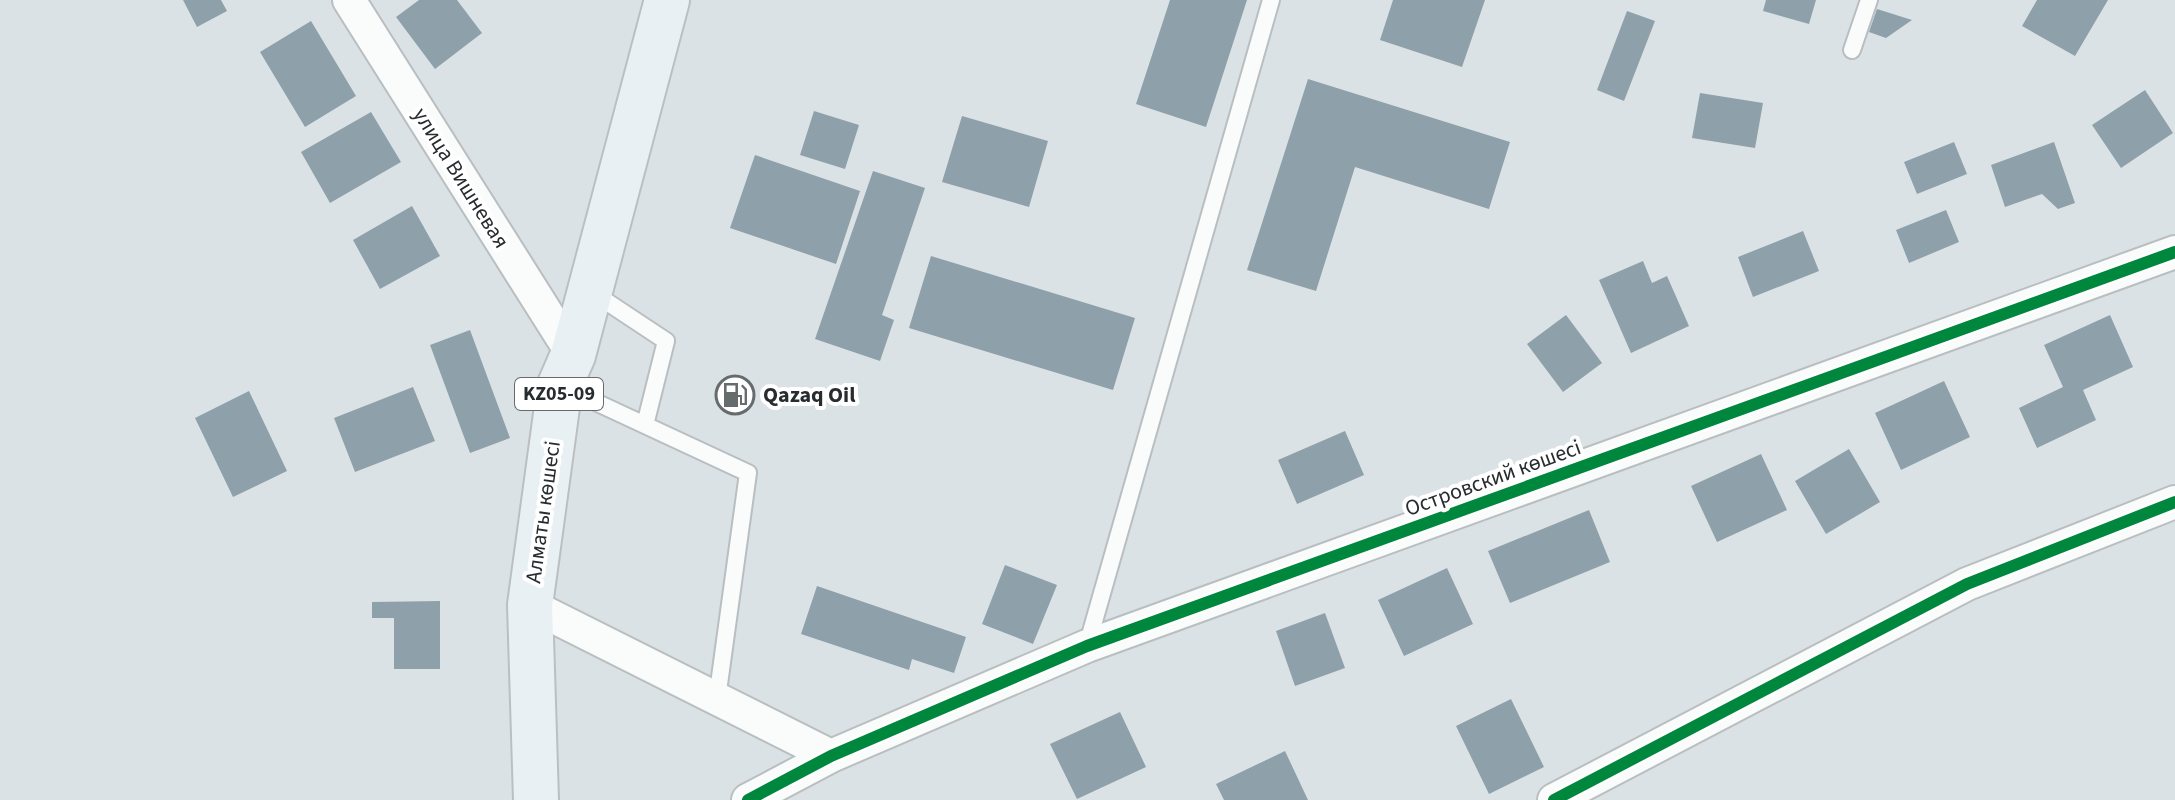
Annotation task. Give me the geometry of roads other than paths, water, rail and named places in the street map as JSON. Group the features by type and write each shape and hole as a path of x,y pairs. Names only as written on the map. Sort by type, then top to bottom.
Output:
{"main road":[{"name":"Алматы көшесі","path":"536,800 530,605 567,370 667,0"}],"street":[{"name":"улица Вишневая","path":"349,0 567,370"},
{"name":"Островский көшесі","path":"748,800 831,756 1087,646 2175,252"},
{"path":"1554,800 1967,584 2175,502"},
{"path":"530,605 831,756"}],"lane":[{"path":"1087,646 1271,0"},
{"path":"1852,50 1869,0"},
{"path":"590,290 666,341 645,425"},
{"path":"567,370 645,425 748,473 717,699"}],"place":[{"name":"Qazaq Oil","path":"735,395"}]}
